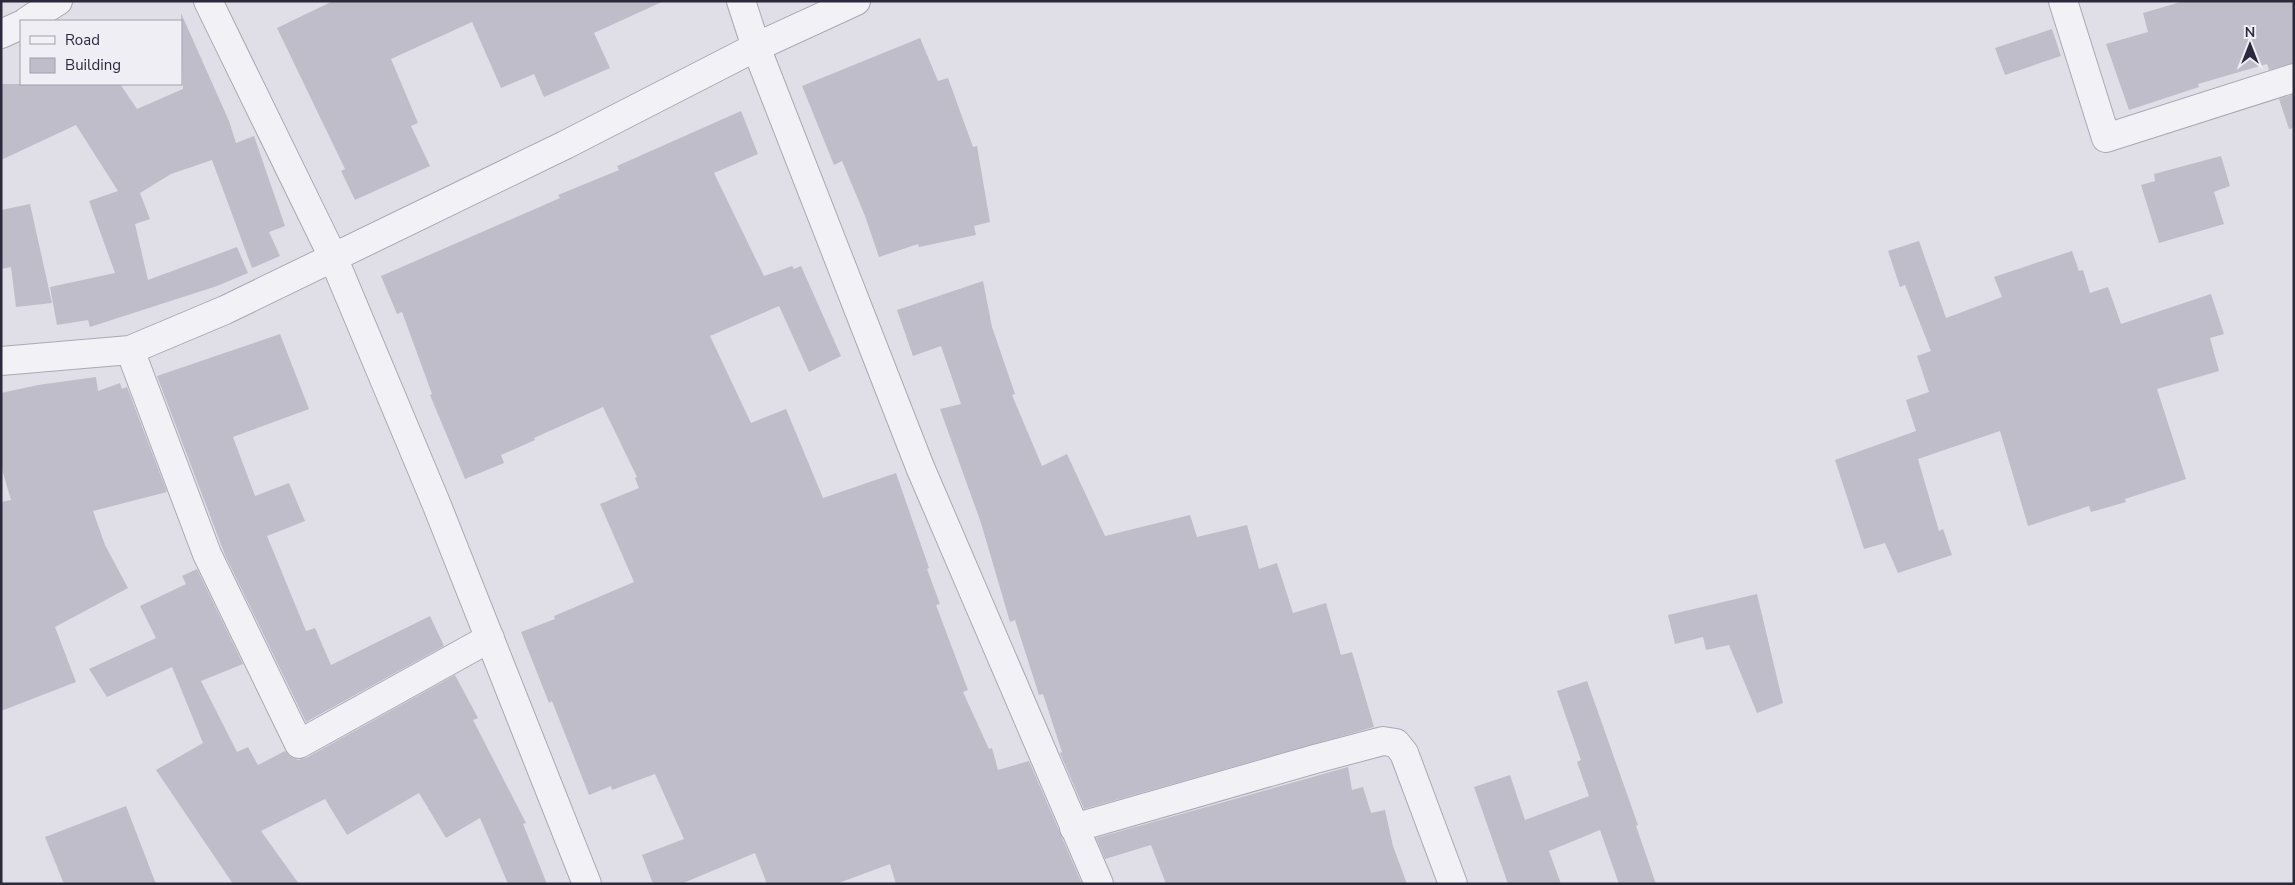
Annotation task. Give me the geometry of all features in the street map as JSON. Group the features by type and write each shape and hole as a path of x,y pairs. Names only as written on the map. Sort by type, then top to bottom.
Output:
{"street":[{"path":"29,20 58,1"},
{"path":"208,1 333,257 490,638 587,884"},
{"path":"741,1 756,47 920,467 1099,884"},
{"path":"1,361 130,350 225,310 566,145 756,47 856,1"},
{"path":"2063,1 2106,138 2294,78"},
{"path":"1,34 20,25"},
{"path":"130,350 207,554 299,744 490,638"},
{"path":"1074,828 1383,741 1396,743 1404,753 1453,884"}],"building":[{"path":"333,1 664,1 594,33 610,68 544,97 534,74 501,88 472,22 391,59 418,123 411,126 430,166 355,200 341,171 345,169 277,28"},
{"path":"2184,1 2294,1 2294,63 2269,70 2267,64 2198,84 2199,87 2129,110 2106,44 2148,32 2143,13"},
{"path":"181,13 229,121 236,143 254,136 285,226 269,232 280,256 252,268 212,160 171,174 140,193 150,219 135,224 148,280 237,247 248,273 217,286 90,327 88,320 57,325 50,287 115,273 89,201 118,191 76,125 1,160 1,84 121,85 137,109 183,89"},
{"path":"2052,29 2061,56 2005,75 1995,48"},
{"path":"920,38 938,81 948,78 973,147 977,146 990,222 974,226 976,235 919,247 918,244 879,257 865,216 842,161 834,165 802,86"},
{"path":"2294,94 2294,128 2289,129 2279,99"},
{"path":"741,111 758,154 714,173 764,276 792,266 794,269 801,266 841,356 809,372 779,306 710,336 751,423 786,409 823,498 896,473 940,604 936,605 968,690 963,692 989,749 992,748 998,770 1029,761 1082,884 896,884 890,864 836,884 767,884 755,853 681,884 653,884 642,855 684,839 655,774 612,790 611,786 589,795 552,701 549,703 521,632 555,619 554,616 634,582 600,504 639,488 635,478 637,477 603,407 501,455 504,463 465,479 430,395 432,394 402,312 397,314 381,276 560,198 558,195 619,170 617,166"},
{"path":"2221,156 2230,186 2214,192 2224,224 2159,243 2141,185 2155,181 2154,174"},
{"path":"30,204 52,303 16,307 11,267 1,269 1,210"},
{"path":"1919,241 1946,318 2002,297 1994,277 2072,251 2079,271 2083,270 2090,293 2108,287 2121,324 2211,294 2224,334 2210,338 2219,371 2157,389 2186,479 2125,499 2126,502 2091,512 2089,506 2028,526 2000,431 1918,459 1939,531 1943,529 1952,555 1898,573 1885,543 1864,549 1835,460 1916,431 1906,400 1929,392 1917,356 1931,351 1905,285 1900,287 1888,251"},
{"path":"983,281 992,327 1015,394 1012,395 1042,466 1067,454 1105,536 1190,515 1197,537 1247,525 1259,569 1277,563 1293,613 1326,603 1341,655 1352,652 1374,727 1084,809 1060,753 1062,752 1043,694 1039,695 1015,620 1010,622 981,523 940,409 961,404 941,346 913,356 897,310"},
{"path":"280,334 309,409 233,437 255,496 289,483 305,521 267,536 306,631 315,628 331,665 430,616 444,646 306,722 225,555 157,376"},
{"path":"96,377 98,391 120,383 122,389 127,387 167,492 93,511 105,545 128,588 55,627 76,682 1,711 1,502 11,500 1,466 1,393 38,385"},
{"path":"197,569 243,664 201,681 237,752 248,747 258,765 285,751 291,757 298,760 306,758 455,675 478,718 473,720 526,823 523,824 547,884 508,884 480,818 446,838 419,793 347,835 325,799 261,831 299,884 233,884 156,770 203,743 172,667 107,697 89,669 156,638 140,606 186,584 182,576"},
{"path":"1757,594 1783,703 1757,713 1729,645 1706,650 1703,637 1675,644 1668,615"},
{"path":"1587,681 1638,825 1636,826 1656,884 1619,884 1600,830 1549,851 1561,884 1508,884 1474,787 1510,775 1525,820 1589,796 1577,762 1581,760 1557,691"},
{"path":"1348,767 1352,790 1363,787 1371,813 1385,810 1393,846 1407,884 1166,884 1151,845 1105,859 1096,838"},
{"path":"126,806 156,884 64,884 45,837"}]}
